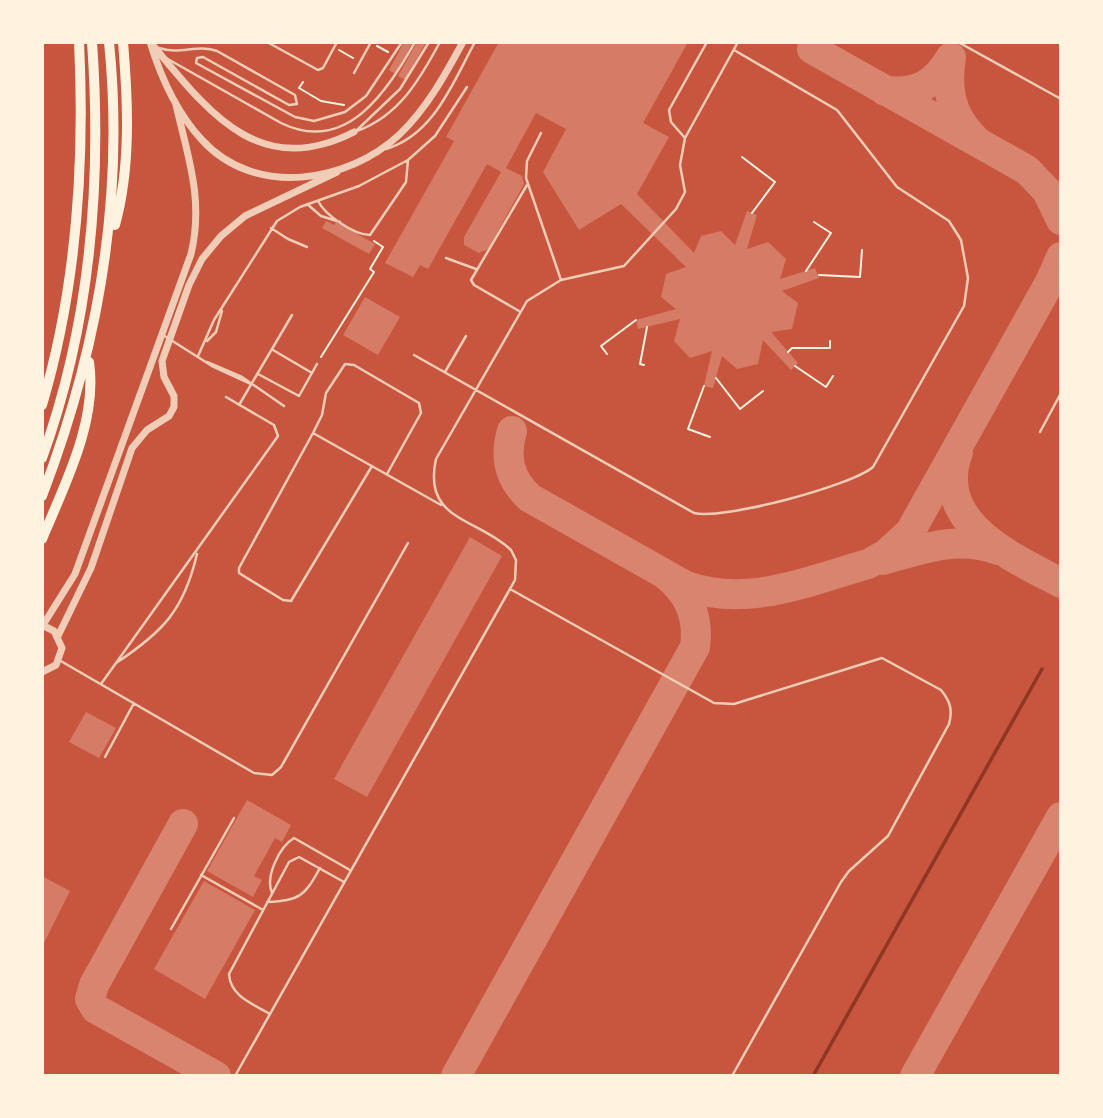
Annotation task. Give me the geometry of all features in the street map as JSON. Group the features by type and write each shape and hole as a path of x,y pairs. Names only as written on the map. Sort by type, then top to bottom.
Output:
{"highway":[{"path":"42,405 62,326 74,248 81,144 79,42"},
{"path":"42,458 64,389 85,280 95,144 92,42"},
{"path":"108,245 115,147 109,42"},
{"path":"42,496 65,435 88,356 108,245 120,202 127,134 123,42"},
{"path":"42,539 73,460 88,407 91,381 88,356"}],"street":[{"path":"42,672 59,660 62,648 58,636 43,625 68,587 166,337 195,272 221,236 259,207 376,152 417,116 463,42"},
{"path":"151,43 214,115 248,138 265,145 302,149 320,146 354,132"},
{"path":"58,636 84,586 132,448 147,430 169,416 174,407 174,396 162,367 166,337 191,254 197,215 195,176 176,105 151,43"},
{"path":"176,105 203,142 237,165 256,172 296,178 337,172"},
{"path":"90,532 102,536"}],"lane":[{"path":"267,42 320,69 337,42"},
{"path":"354,73 371,42"},
{"path":"151,43 173,52 204,48 217,51 295,95 297,104 289,105 203,57 197,58 196,63 301,120 320,121 351,108 373,89 402,42"},
{"path":"163,57 292,129 329,130 357,116 385,92 415,42"},
{"path":"354,132 400,89 429,42"},
{"path":"354,132 379,122 406,97 440,42"},
{"path":"376,152 408,140 433,117 475,42"},
{"path":"685,138 671,122 669,110 707,42"},
{"path":"443,506 434,484 436,459 519,311 537,292 561,280 624,266 670,217 685,192 680,165 685,138 738,42"},
{"path":"958,42 1061,99"},
{"path":"414,355 694,513 704,516 723,515 850,481 866,473 878,460 964,306 968,278 961,240 949,221 897,187 837,110 734,50"},
{"path":"198,356 209,328 271,228 284,216 307,204 359,186 408,160 435,136 467,87"},
{"path":"351,108 357,116"},
{"path":"541,133 527,161 527,185 561,280"},
{"path":"318,201 323,209 340,222 362,234 374,232 402,188 408,175 408,160"},
{"path":"519,311 472,283 477,269 527,185"},
{"path":"307,204 321,216 340,222"},
{"path":"271,228 307,247"},
{"path":"446,258 477,269"},
{"path":"205,342 216,332 222,311"},
{"path":"239,405 292,315"},
{"path":"444,373 466,336"},
{"path":"166,337 251,384 284,406"},
{"path":"272,349 312,373"},
{"path":"258,374 296,396 301,393 317,364"},
{"path":"372,466 292,601 283,600 243,576 239,568 313,433 323,411 327,393 342,367 354,365 414,399 421,408 387,474"},
{"path":"1040,432 1061,393"},
{"path":"101,684 278,436 274,425 226,397"},
{"path":"234,1076 510,589 517,570 511,550 443,506 313,433"},
{"path":"59,660 254,773 265,776 277,772 408,542"},
{"path":"114,665 142,646 169,620 188,588 197,552"},
{"path":"510,589 713,704 734,704 882,658 941,690 947,697 952,715 949,724 888,836 849,871 841,882 732,1076"},
{"path":"105,757 134,704"},
{"path":"171,929 234,817"},
{"path":"272,893 269,886 272,871 288,842 294,838 351,870"},
{"path":"270,1014 237,994 229,981 231,966 262,910 295,857 344,882"},
{"path":"267,902 287,901 302,895 320,868"},
{"path":"201,875 262,910"}],"path":[{"path":"371,42 394,56"},
{"path":"334,47 360,62"},
{"path":"299,88 316,99 351,108"},
{"path":"742,157 775,182 752,213"},
{"path":"806,271 831,233 814,222"},
{"path":"317,364 374,272 370,269 383,247 362,234"},
{"path":"819,275 860,277 862,250"},
{"path":"607,354 601,346 636,320"},
{"path":"644,365 639,364 647,327"},
{"path":"788,352 792,348 830,348 830,341"},
{"path":"795,366 826,387 833,376"},
{"path":"716,378 740,409 763,391"},
{"path":"704,386 688,429 710,437"}],"building":[{"path":"404,42 413,42 395,74 389,70"},
{"path":"417,42 426,42 405,80 398,76"},
{"path":"499,42 688,42 643,123 669,137 637,194 694,253 701,236 721,231 735,245 747,211 757,215 747,249 768,242 786,259 780,279 815,268 819,278 782,291 798,303 792,329 771,332 798,363 791,370 763,340 758,364 737,369 722,356 713,388 704,386 712,351 690,358 674,341 680,319 638,329 636,320 676,309 661,297 666,274 686,267 621,204 579,230 543,172 566,129 536,113 506,168 522,176 524,184 488,249 479,253 464,245 464,237 501,172 487,164 428,269 420,265 413,277 385,263 454,141 446,137"},
{"path":"326,221 334,225 336,222 375,244 369,254 322,228"},
{"path":"365,297 400,317 378,355 343,335"},
{"path":"470,537 502,556 367,797 334,779"},
{"path":"86,712 116,728 99,758 69,742"},
{"path":"247,800 291,825 282,842 275,838 254,876 262,880 253,897 207,871"},
{"path":"42,876 70,891 42,947"},
{"path":"204,881 255,910 205,999 154,969"}],"waterway":[{"path":"813,1076 1042,669"}],"taxiway":[{"path":"812,49 1027,170 1047,191 1061,220"},
{"path":"885,91 907,91 924,86 938,75 951,57 949,79 952,100 959,119 973,137"},
{"path":"512,431 510,468 518,484 530,498 686,586 709,592 755,593 778,590 868,564 886,554 910,532 1050,282 1061,257"},
{"path":"958,452 953,477 956,499 966,518 1000,549 1061,583"},
{"path":"883,560 940,545 969,544 998,550"},
{"path":"456,1076 695,647 696,627 691,608 682,592 668,577"},
{"path":"915,1076 1061,817"},
{"path":"183,824 94,985 90,999 96,1009 216,1076"}]}
